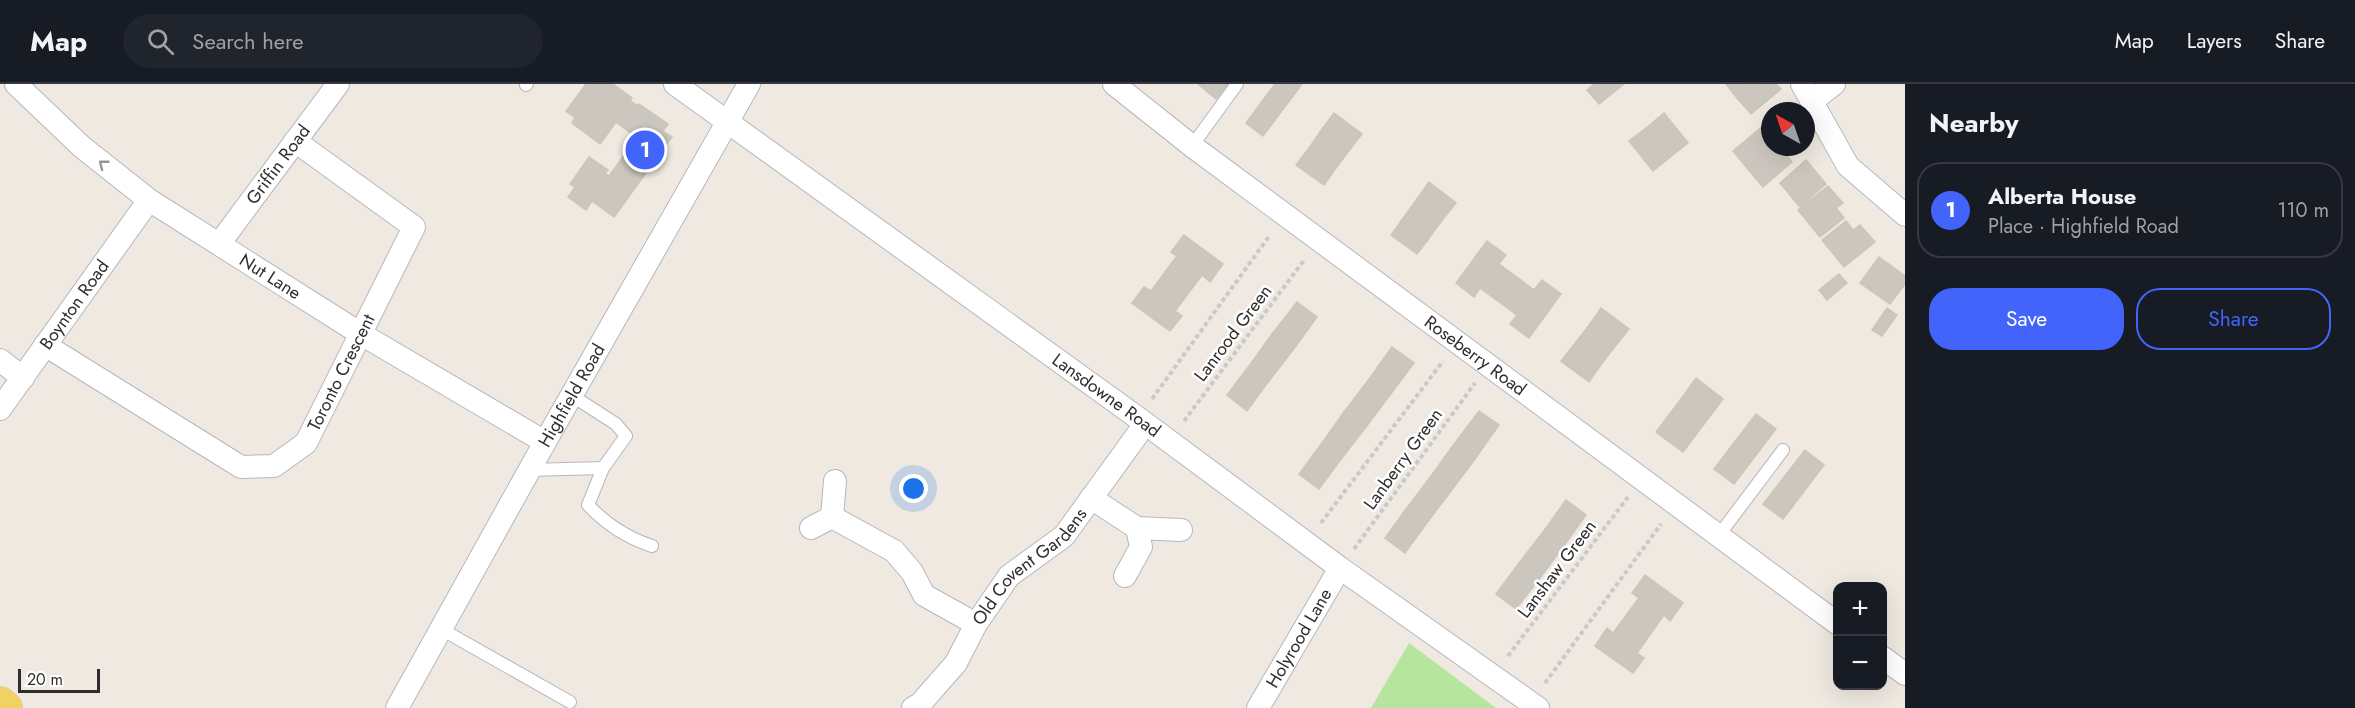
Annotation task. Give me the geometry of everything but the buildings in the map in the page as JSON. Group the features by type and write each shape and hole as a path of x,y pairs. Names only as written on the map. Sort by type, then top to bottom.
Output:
{"main road":[{"path":"0,703 6,708"}],"street":[{"name":"Nut Lane","path":"16,84 82,147 149,200 361,334 544,442"},
{"name":"Griffin Road","path":"219,244 338,84"},
{"name":"Lansdowne Road","path":"675,84 1142,421 1340,568 1534,705"},
{"name":"Highfield Road","path":"397,708 544,442 749,84"},
{"name":"Roseberry Road","path":"1114,84 1192,146 1833,620"},
{"path":"1834,84 1807,93 1848,166 1905,215"},
{"name":"Toronto Crescent","path":"45,345 241,467 274,466 306,443 414,227 295,141"},
{"name":"Boynton Road","path":"0,410 149,200"},
{"path":"0,360 23,378"},
{"name":"Old Covent Gardens","path":"918,707 956,663 976,624 1009,576 1064,536 1142,421"},
{"path":"832,517 835,481"},
{"path":"1091,498 1137,528 1181,530"},
{"path":"811,528 832,517"},
{"path":"832,517 894,551 912,572 924,595 976,624"},
{"path":"1125,576 1141,547 1137,528"},
{"name":"Holyrood Lane","path":"1258,708 1340,568"},
{"path":"1887,661 1905,674"}],"lane":[{"path":"1192,146 1237,84"},
{"path":"571,395 616,424 626,436 603,468 588,504 602,519 639,542 652,546"},
{"path":"1719,535 1783,450"},
{"path":"529,470 603,468"},
{"path":"441,628 570,702"}],"path":[{"name":"Lanrood Green","path":"1142,421 1284,214"},
{"name":"Lanrood Green","path":"1169,441 1319,240"},
{"name":"Lanberry Green","path":"1306,543 1457,343"},
{"name":"Lanberry Green","path":"1340,568 1488,366"},
{"name":"Lanshaw Green","path":"1493,676 1642,479"},
{"path":"1534,705 1676,504"}],"green space":[{"path":"1409,643 1496,708 1371,708"}],"place":[{"name":"Alberta House","path":"645,150"}]}
